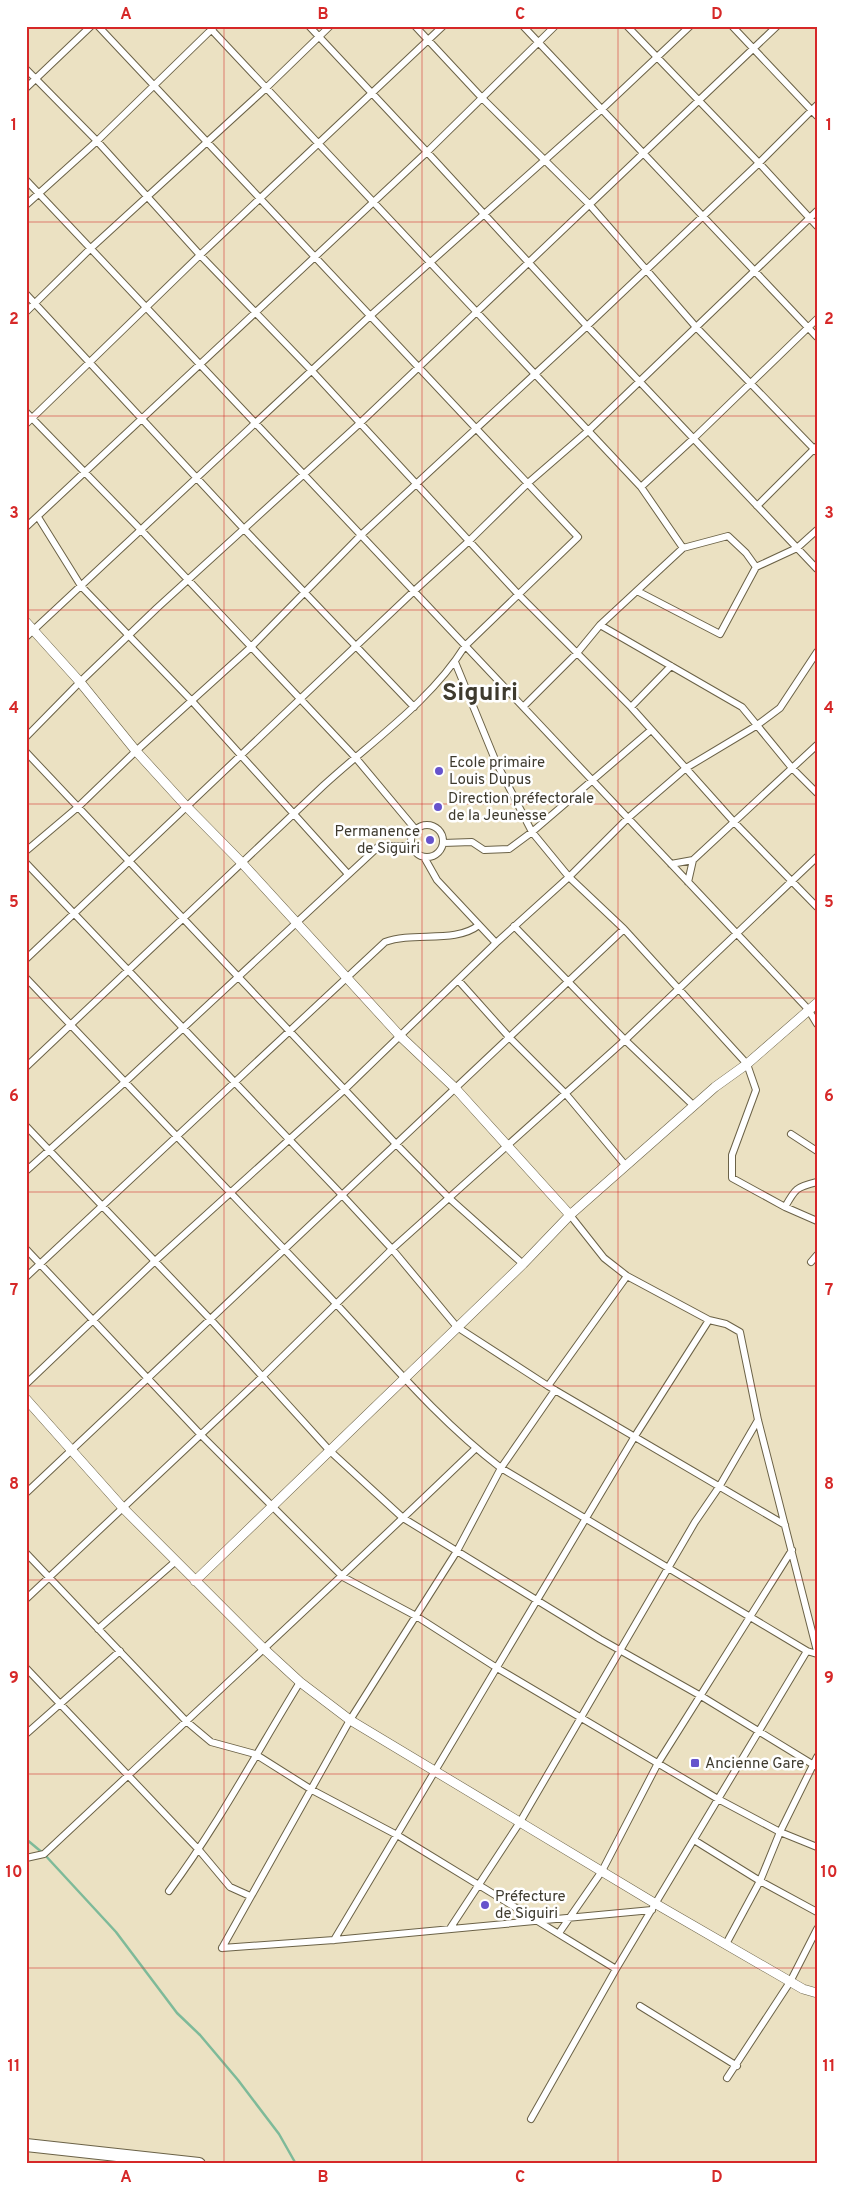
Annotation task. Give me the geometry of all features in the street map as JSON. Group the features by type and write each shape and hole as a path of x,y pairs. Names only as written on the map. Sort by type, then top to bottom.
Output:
{"highway":[{"path":"26,2145 199,2164"}],"street":[{"path":"26,88 91,26"},
{"path":"26,1067 355,757 414,707 455,662 465,646 578,538 98,26"},
{"path":"308,26 485,214 639,382 817,569"},
{"path":"26,312 91,248 265,89 330,26"},
{"path":"415,26 483,99 589,204 696,327 816,449 757,506"},
{"path":"26,424 200,254 373,94 443,26"},
{"path":"523,26 817,337"},
{"path":"26,527 483,99 555,26"},
{"path":"627,26 817,226"},
{"path":"26,637 370,316 602,109 690,26"},
{"path":"732,26 817,116"},
{"path":"26,737 129,634 359,424 528,261 777,26"},
{"path":"26,205 97,141 211,28 265,89 641,487 683,548"},
{"path":"26,69 97,141 518,594 652,730 734,822 817,907"},
{"path":"26,852 78,807 136,751 250,648 361,535 587,326 759,163 817,105"},
{"path":"26,180 808,1009 817,1024"},
{"path":"26,959 528,483 588,431 817,211"},
{"path":"26,294 244,530 414,707"},
{"path":"641,487 817,319"},
{"path":"26,412 141,530 250,648 355,757 416,830"},
{"path":"38,517 81,586 192,700 348,874"},
{"path":"637,591 720,634 756,568 797,548 817,530"},
{"path":"523,707 577,653 600,625 683,548 728,536 746,553 756,568"},
{"path":"26,622 80,682 136,751 242,863 400,1036 456,1088 570,1215 604,1258 627,1276 708,1320 726,1324 740,1332 758,1420 817,1652 807,1651 501,1468 475,1448 405,1378 337,1304 26,978"},
{"path":"600,625 742,707 792,768 817,793"},
{"path":"26,1384 155,1261 344,1090 496,943 569,877 628,818 686,768 756,726 780,708 817,652"},
{"path":"455,662 496,762 532,832 569,877 624,929 747,1064 756,1090 732,1155 732,1178 785,1207 817,1221"},
{"path":"630,707 671,666"},
{"path":"443,843 472,842 484,850 509,849 532,832 652,730"},
{"path":"671,864 693,860 817,745"},
{"path":"26,752 183,919 239,975 396,1144 449,1198 523,1264"},
{"path":"424,857 429,857 438,852 443,843 440,832 432,826 421,827 416,830 412,837 412,846 415,851 424,857 437,880 496,943"},
{"path":"26,1171 125,1082 379,846 412,846"},
{"path":"26,1599 262,1377 392,1249 625,1040 817,857"},
{"path":"688,882 693,860"},
{"path":"26,863 342,1195 392,1249 458,1327 548,1386 785,1525"},
{"path":"26,1277 385,942 396,938 461,934 479,925"},
{"path":"514,926 567,982 694,1106"},
{"path":"26,1493 624,929"},
{"path":"458,980 509,1037 565,1093 626,1166"},
{"path":"195,1581 523,1264 570,1215 715,1087 747,1064 817,1003"},
{"path":"26,1126 211,1320 330,1451 404,1518 619,1651 700,1696 815,1766"},
{"path":"791,1134 817,1151"},
{"path":"785,1207 795,1190 800,1186 817,1182"},
{"path":"26,1249 201,1434 343,1577 416,1616 497,1668 581,1716 718,1799 780,1832 817,1847"},
{"path":"811,1262 817,1255"},
{"path":"548,1386 627,1276"},
{"path":"334,1940 635,1436 708,1320"},
{"path":"555,1390 501,1468 457,1551 350,1720 222,1948 334,1940 654,1907"},
{"path":"26,1399 123,1508 195,1581 300,1682 350,1720 602,1871 654,1907 726,1944 803,1989 817,1993"},
{"path":"450,1927 520,1822 668,1567 719,1487 758,1420"},
{"path":"26,1858 44,1854 264,1648 343,1577 475,1448"},
{"path":"559,1933 602,1871 658,1762 792,1550"},
{"path":"26,1553 186,1721 211,1742 255,1754 312,1790 397,1835 616,1969"},
{"path":"98,1629 176,1562"},
{"path":"26,1734 120,1651"},
{"path":"531,2120 616,1969 807,1651"},
{"path":"26,1668 199,1850 230,1887 250,1896"},
{"path":"169,1891 199,1850 300,1682"},
{"path":"726,1944 760,1881 780,1832 815,1766 817,1757"},
{"path":"694,1840 760,1881 817,1912"},
{"path":"727,2078 790,1982 817,1929"},
{"path":"640,2006 736,2066"}],"waterway":[{"path":"26,1839 44,1854 116,1932 177,2013 200,2035 238,2080 279,2134 296,2164"}],"place":[{"name":"Ecole primaire Louis Dupus","path":"439,771"},
{"name":"Direction préfectorale de la Jeunesse","path":"438,807"},
{"name":"Permanence de Siguiri","path":"430,840"},
{"name":"Ancienne Gare","path":"695,1763"},
{"name":"Préfecture de Siguiri","path":"485,1905"}],"district":[{"name":"Siguiri","path":"480,691"}]}
